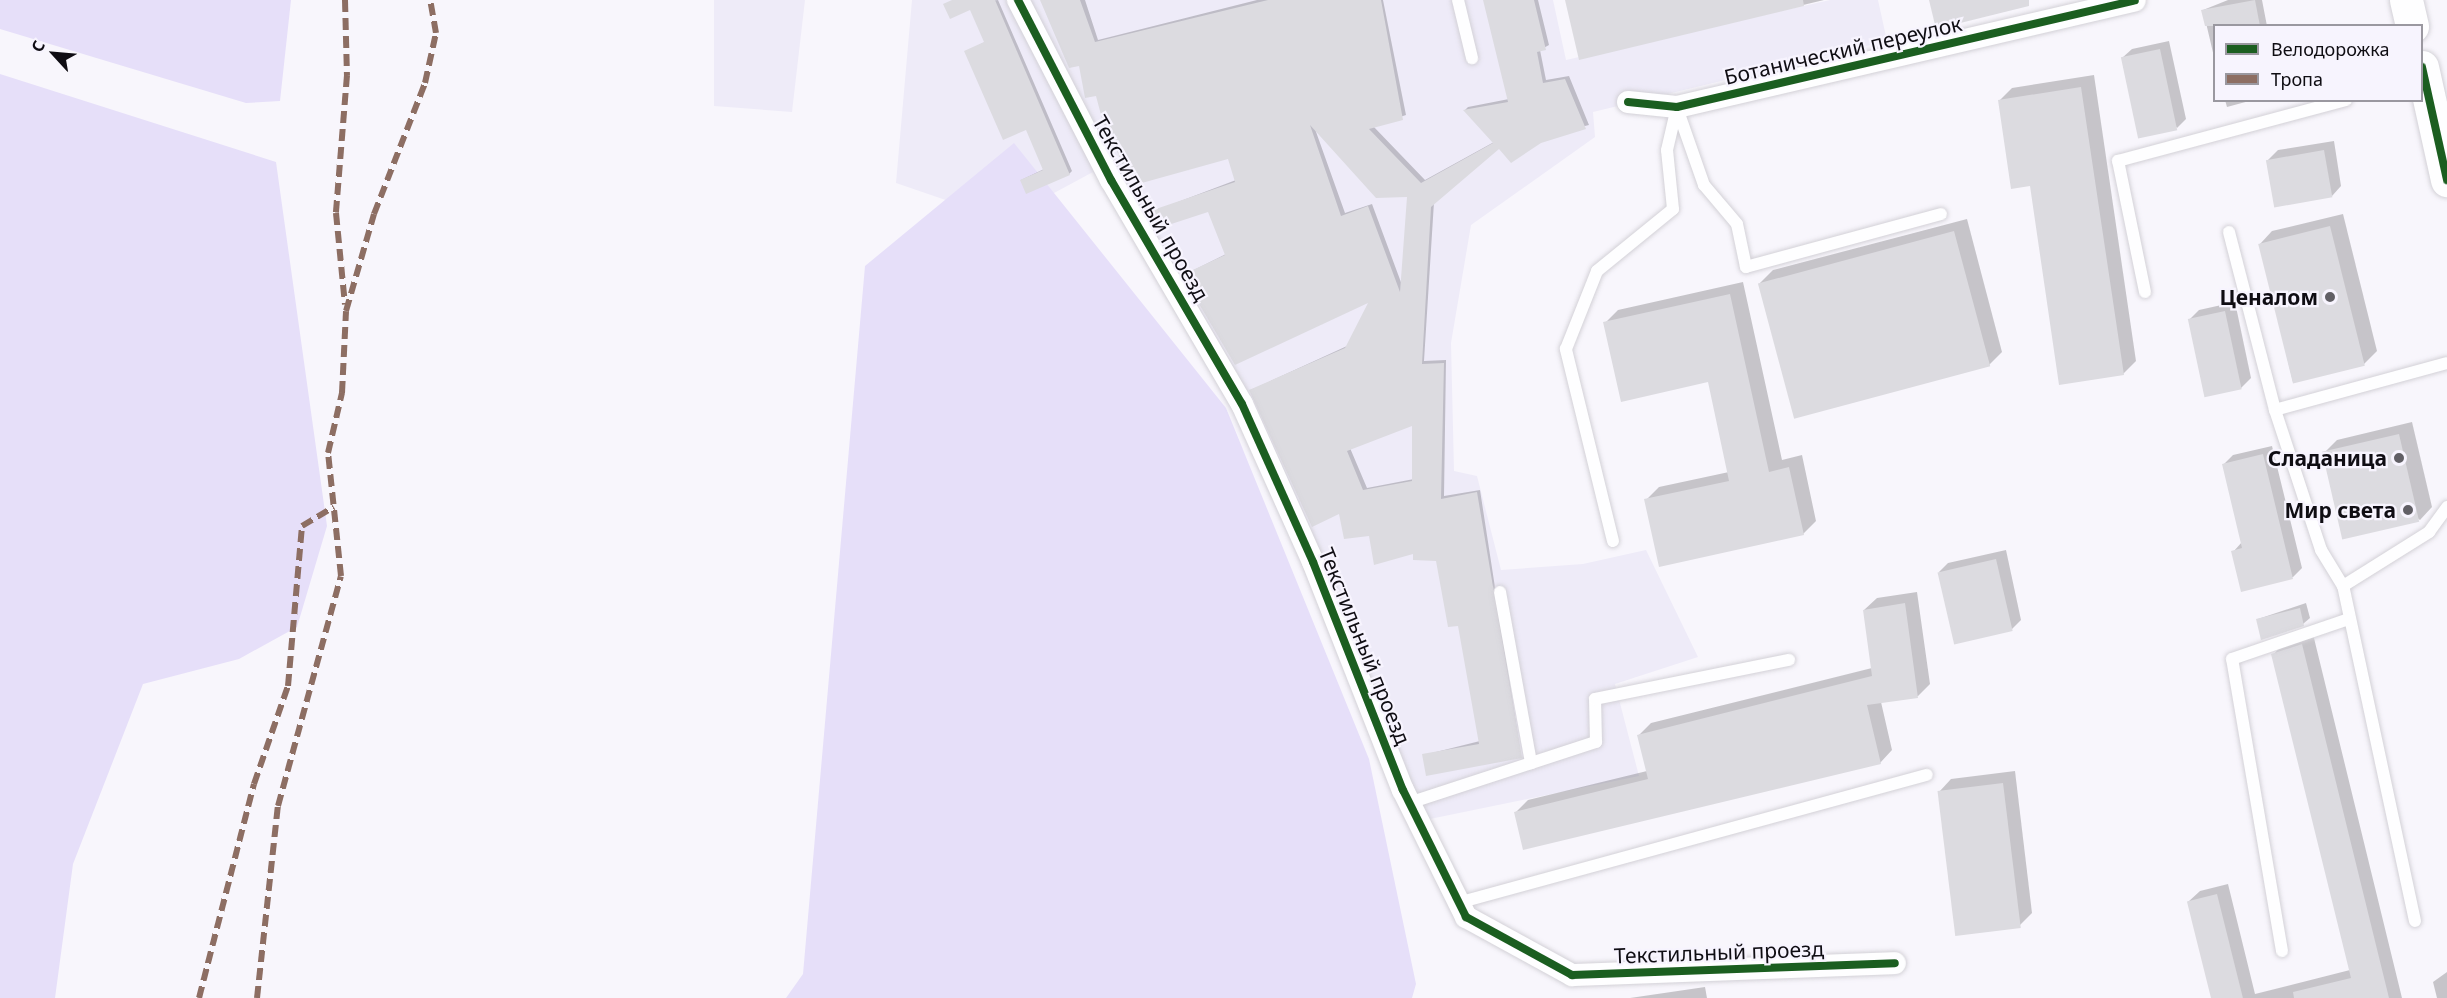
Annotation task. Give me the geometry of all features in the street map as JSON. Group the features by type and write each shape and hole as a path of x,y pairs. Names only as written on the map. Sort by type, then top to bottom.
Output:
{"street":[{"name":"Текстильный проезд","path":"1018,0 1111,180 1242,404 1313,562 1409,803 1466,917 1572,975 1895,963"},
{"name":"Ботанический переулок","path":"1628,102 1677,107 2135,0"},
{"path":"2406,0 2412,24"},
{"path":"2423,77 2447,180"}],"lane":[{"path":"1458,0 1472,58"},
{"path":"2145,292 2118,161 2339,102"},
{"path":"1677,107 1704,185 1737,225 1746,267 1941,214"},
{"path":"1613,541 1566,349 1597,271 1673,209 1667,150 1677,107"},
{"path":"2229,232 2275,410 2321,550 2343,586 2415,921"},
{"path":"2275,410 2447,363"},
{"path":"2343,586 2429,532 2447,507"},
{"path":"1500,592 1531,763"},
{"path":"2282,951 2232,659 2349,619"},
{"path":"1409,803 1596,742 1595,699 1789,660"},
{"path":"1458,903 1927,775"}],"shaded area":[{"path":"0,0 291,0 280,101 246,103 0,29"},
{"path":"714,0 805,0 792,112 714,106"},
{"path":"912,0 1553,0 1566,60 1830,0 1878,0 1887,41 1593,112 1595,137 1471,225 1451,343 1454,471 1477,476 1501,570 1583,564 1646,550 1698,657 1615,684 1639,776 1425,820 1161,255 1093,172 1004,220 896,183"},
{"path":"0,74 276,162 327,526 297,627 239,659 143,684 73,864 55,998 0,998"},
{"path":"1014,143 1226,408 1369,759 1416,984 1412,998 786,998 803,974 865,266"}],"building":[{"path":"952,0 995,0 1070,175 1026,194 1020,180 1043,170 1026,130 1003,140 964,51 984,42 970,10 950,19 943,4"},
{"path":"1040,0 1080,0 1095,42 1268,0 1381,0 1403,120 1369,129 1421,183 1493,143 1463,110 1508,102 1483,0 1534,0 1546,50 1537,52 1543,83 1565,79 1586,129 1541,143 1511,163 1499,149 1431,207 1422,364 1444,363 1441,499 1477,492 1522,758 1426,776 1422,754 1479,744 1458,626 1448,627 1436,561 1413,560 1413,554 1374,565 1369,536 1344,539 1339,514 1312,527 1249,390 1345,348 1368,303 1235,365 1182,275 1225,255 1208,212 1156,229 1147,212 1235,182 1228,159 1131,186 1114,144 1109,145 1096,96 1085,98 1079,66 1069,68","holes":["1310,125 1376,198 1407,197 1400,292 1368,206 1341,216","1412,426 1412,481 1363,490 1347,451"]},
{"path":"1565,0 1803,0 1804,6 1579,60"},
{"path":"1929,0 2029,0 2029,6 1936,29"},
{"path":"2255,0 2260,24 2205,26 2201,10"},
{"path":"2160,49 2177,130 2138,139 2121,57"},
{"path":"2081,87 2124,375 2059,385 2030,186 2011,189 1998,100"},
{"path":"2324,150 2332,197 2274,208 2266,160"},
{"path":"2330,226 2365,366 2293,384 2258,244"},
{"path":"1954,231 1990,366 1794,419 1758,284"},
{"path":"1730,294 1769,472 1789,467 1804,535 1659,567 1644,499 1729,481 1708,382 1621,402 1603,322"},
{"path":"2225,311 2242,389 2204,397 2188,319"},
{"path":"2399,434 2419,522 2342,539 2322,452"},
{"path":"2263,454 2293,579 2241,592 2231,551 2242,548 2222,464"},
{"path":"1996,559 2013,631 1954,645 1938,572"},
{"path":"1905,603 1918,698 1867,705 1881,764 1523,850 1514,812 1648,779 1637,735 1872,676 1863,610"},
{"path":"2300,608 2304,626 2261,640 2256,619"},
{"path":"2302,644 2389,998 2294,998 2293,992 2351,978 2271,654"},
{"path":"2003,783 2021,928 1955,936 1937,791"},
{"path":"2217,894 2243,998 2211,998 2187,901"}],"marked path":[{"path":"345,0 347,75 336,213 345,305"},
{"path":"257,998 278,806 341,576 328,453 342,393 346,311 374,214 425,83 436,33 430,0"},
{"path":"199,998 254,784 288,686 302,526 334,507"}],"cycle path":[{"path":"1018,0 1111,180 1242,404 1313,562 1403,790 1466,917 1572,975 1895,963"},
{"path":"1628,102 1677,107 2135,0"},
{"path":"2423,72 2447,180"}],"place":[{"name":"Ценалом","path":"2330,297"},
{"name":"Сладаница","path":"2399,458"},
{"name":"Мир света","path":"2408,510"}]}
